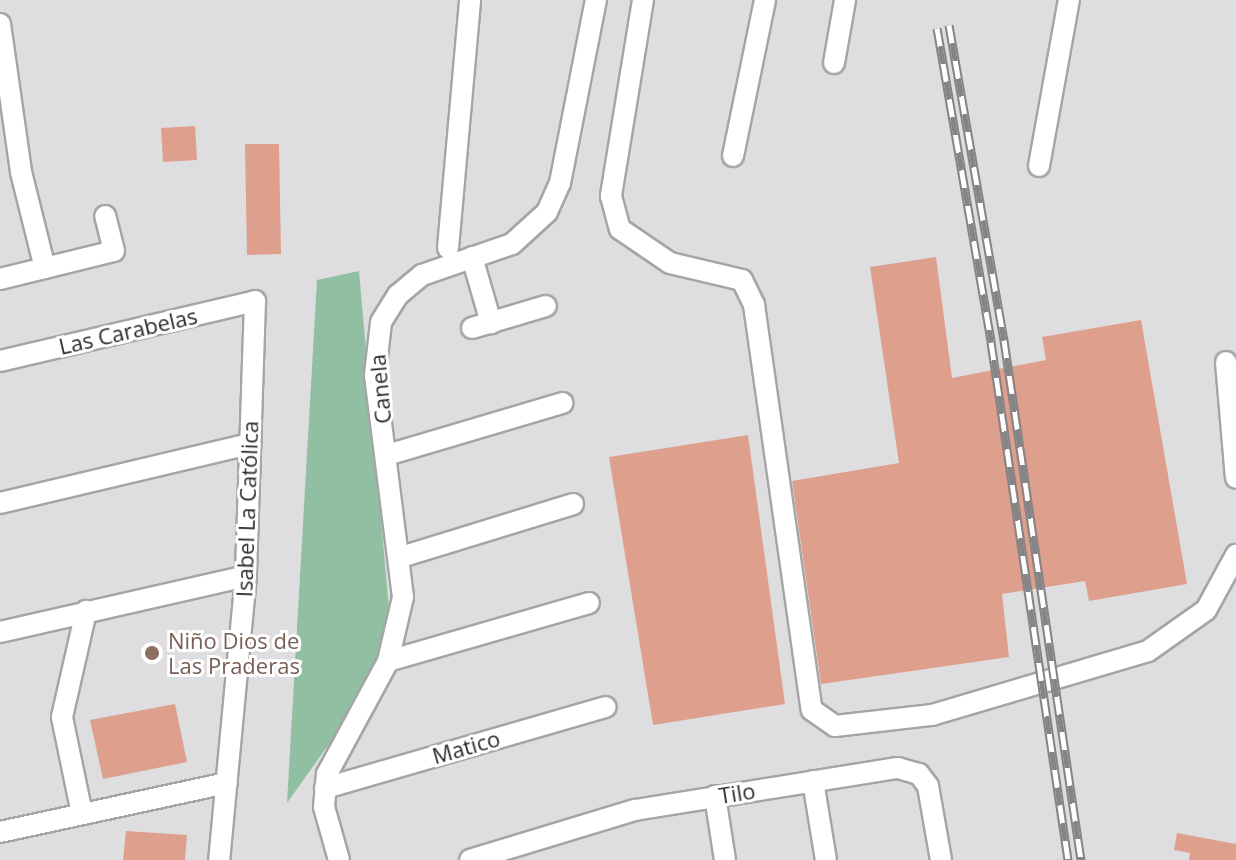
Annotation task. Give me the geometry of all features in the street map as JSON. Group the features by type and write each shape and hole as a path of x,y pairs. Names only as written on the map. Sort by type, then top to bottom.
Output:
{"street":[{"path":"448,248 470,0"},
{"name":"Canela","path":"339,860 327,826 325,788 337,748 388,661 402,613 401,557 375,362 381,322 409,284 526,235 555,198 596,0"},
{"path":"643,0 611,196 620,229 670,263 742,280 754,305 812,710 835,726 932,715 1148,651 1206,610 1236,555"},
{"path":"733,156 765,0"},
{"path":"834,63 845,0"},
{"path":"1039,166 1069,0"},
{"path":"0,24 3,66 21,172 45,268"},
{"path":"0,176 21,172"},
{"path":"0,279 114,251 105,216"},
{"path":"472,257 482,325 546,306"},
{"name":"Las Carabelas","path":"0,361 255,301"},
{"name":"Isabel La Católica","path":"219,860 246,576 255,301"},
{"path":"1226,362 1236,478"},
{"path":"387,455 562,403"},
{"path":"0,503 250,444"},
{"path":"401,557 573,504"},
{"path":"0,632 246,576"},
{"path":"388,661 589,603"},
{"path":"82,814 62,717 86,611"},
{"name":"Matico","path":"325,788 606,707"},
{"name":"Tilo","path":"470,860 635,810 898,768 919,774 931,794 941,860"},
{"path":"813,781 826,860"},
{"path":"0,832 227,783"},
{"path":"715,796 725,860"}],"green space":[{"path":"359,271 391,632 363,696 287,803 317,280"}],"building":[{"path":"195,126 197,160 163,162 161,128"},
{"path":"245,144 279,144 281,254 247,255"},
{"path":"936,257 952,378 1046,360 1042,337 1141,320 1187,584 1089,601 1085,581 1002,594 1009,657 821,684 792,481 899,463 870,267"},
{"path":"748,435 785,704 653,725 609,457"},
{"path":"175,704 187,762 103,779 90,720"},
{"path":"126,831 187,835 185,860 123,860"},
{"path":"1177,833 1236,844 1236,860 1189,860 1190,853 1174,850"}],"railway":[{"path":"949,25 1004,340 1081,860"},
{"path":"937,28 991,342 1068,860"}],"place":[{"name":"Niño Dios de Las Praderas","path":"152,653"}]}
